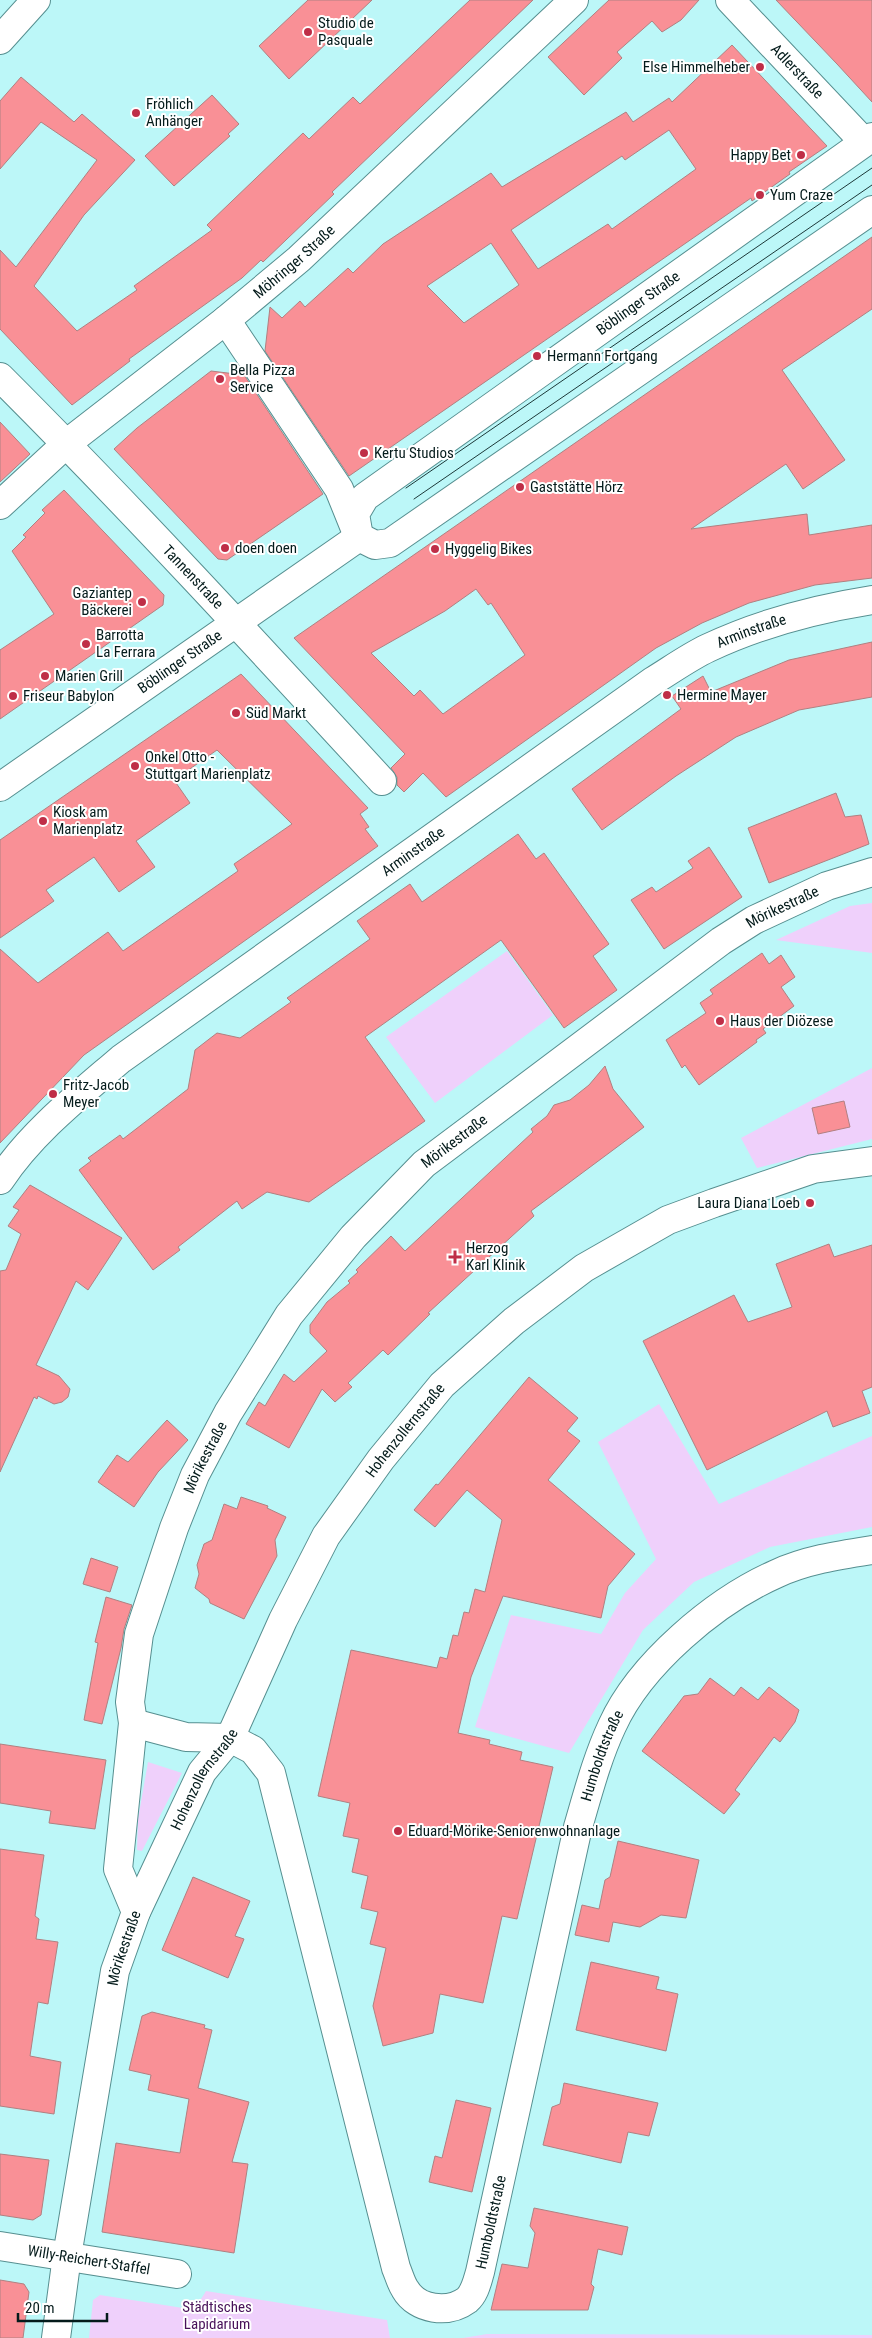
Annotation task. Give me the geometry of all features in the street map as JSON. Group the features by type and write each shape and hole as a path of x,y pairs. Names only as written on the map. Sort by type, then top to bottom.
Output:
{"street":[{"path":"0,40 36,0"},
{"name":"Möhringer Straße","path":"0,505 66,444 226,320 299,259 574,0"},
{"name":"Adlerstraße","path":"730,0 868,140"},
{"name":"Böblinger Straße","path":"0,786 359,537 355,514 365,497 868,140"},
{"path":"226,320 339,489 359,537 375,545 390,543 872,210"},
{"name":"Tannenstraße","path":"0,377 237,623 382,781"},
{"name":"Arminstraße","path":"0,1180 8,1168 60,1110 120,1059 653,681 706,648 763,624 818,609 872,600"},
{"name":"Mörikestraße","path":"56,2338 67,2256 116,1971 136,1912 118,1869 133,1723 130,1702 139,1634 174,1528 195,1475 228,1414 289,1315 353,1237 424,1164 721,941 754,920 827,886 872,872"},
{"name":"Hohenzollernstraße","path":"136,1912 202,1772 230,1738 283,1620 326,1536 381,1459 442,1385 514,1321 584,1268 668,1220 813,1169 872,1160"},
{"name":"Humboldtstraße","path":"133,1723 186,1737 230,1738 252,1750 271,1772 396,2268 405,2290 415,2300 426,2307 446,2308 467,2299 474,2290 480,2272 578,1827 598,1759 612,1724 641,1679 672,1646 727,1601 777,1573 828,1557 872,1550"},
{"name":"Willy-Reichert-Staffel","path":"0,2246 177,2274"}],"green space":[{"path":"872,903 872,953 776,940 850,906"},
{"path":"507,951 553,1015 435,1103 386,1037"},
{"path":"872,1068 872,1139 757,1168 741,1138"},
{"path":"659,1404 719,1504 872,1436 872,1527 770,1547 694,1582 643,1630 569,1753 475,1727 511,1615 601,1634 625,1593 656,1559 598,1442"},
{"path":"148,1762 182,1773 142,1851 137,1850 138,1819"},
{"name":"Städtisches Lapidarium","path":"206,2291 387,2320 390,2338 89,2338 93,2300 100,2295 183,2308 197,2303"},
{"path":"487,2334 872,2335 872,2338 463,2338"}],"building":[{"path":"308,0 372,0 289,79 259,46"},
{"path":"470,0 533,0 332,192 334,194 263,262 261,260 242,278 129,359 130,361 72,405 0,329 0,250 16,267 97,160 41,122 0,169 0,101 21,77 74,122 82,114 135,160 84,215 34,286 77,331 137,290 134,286 212,230 207,225 303,133 309,139 353,97 360,104"},
{"path":"609,0 699,0 681,20 662,32 652,21 617,52 622,58 584,95 548,57"},
{"path":"776,0 872,0 872,102 837,64"},
{"path":"732,45 827,146 789,172 790,174 752,201 751,198 349,476 265,351 270,307 282,318 300,301 305,307 348,268 353,273 383,244 491,173 502,187 626,112 633,122 669,98 672,102","holes":["669,130 696,169 612,229 608,224 538,269 511,230 622,156 625,160","491,243 519,285 464,323 427,286"]},
{"path":"212,95 239,124 228,134 230,136 174,186 145,156"},
{"path":"872,237 872,309 782,370 845,460 803,489 786,464 691,529 807,514 809,535 872,525 872,578 815,585 749,603 702,623 656,648 446,797 423,773 404,792 397,785 397,777 391,768 405,754 294,638","holes":["476,589 488,605 491,603 525,655 443,714 420,690 414,696 371,653 445,611"]},
{"path":"211,371 244,375 323,494 227,560 218,559 114,449 137,428"},
{"path":"0,422 30,454 0,482"},
{"path":"64,490 164,595 163,605 0,719 0,650 54,614 12,551 26,537 23,535 45,513 42,510"},
{"path":"872,642 872,697 799,710 736,737 676,776 602,830 572,789 681,709 672,696 703,676 711,692 789,660"},
{"path":"241,674 368,808 360,814 369,827 365,829 378,846 84,1055 0,1143 0,949 38,983 108,932 123,951 238,871 234,864 292,824 217,750 174,780 190,803 136,841 155,867 119,892 94,857 46,890 54,901 0,938 0,840"},
{"path":"836,793 845,817 861,815 869,844 769,883 748,828"},
{"path":"518,834 536,859 544,853 609,944 593,956 617,990 564,1028 501,940 365,1037 425,1121 309,1202 267,1192 242,1209 237,1201 178,1247 180,1250 153,1270 79,1170 91,1161 88,1158 120,1135 123,1139 188,1089 195,1050 217,1033 240,1038 291,1002 287,998 370,939 357,921 410,884 422,902"},
{"path":"709,847 742,897 664,949 631,900 652,887 656,892 693,868 688,861"},
{"name":"Haus der Diözese","path":"762,953 769,964 781,955 795,977 781,987 794,1006 763,1029 766,1033 756,1040 757,1042 699,1085 685,1065 682,1068 666,1040 706,1013 700,1003 713,994 710,990"},
{"path":"605,1066 613,1089 644,1127 531,1211 534,1216 428,1313 430,1314 388,1355 383,1350 348,1383 352,1387 335,1402 322,1389 289,1448 246,1424 259,1402 265,1406 284,1374 294,1382 327,1351 310,1333 310,1325 327,1302 350,1283 348,1281 358,1272 356,1270 391,1236 405,1251 533,1132 531,1129 547,1116 554,1105 570,1100 589,1085"},
{"path":"844,1101 850,1127 818,1134 812,1108"},
{"path":"30,1185 122,1238 88,1290 76,1281 36,1365 59,1376 70,1389 68,1397 62,1402 54,1404 38,1396 37,1399 34,1397 0,1472 0,1271 6,1270 21,1234 8,1226 19,1210 13,1207"},
{"path":"829,1244 834,1257 872,1245 872,1387 862,1391 870,1413 833,1427 827,1411 707,1470 643,1341 734,1295 748,1322 792,1307 776,1264"},
{"path":"529,1377 578,1418 567,1431 580,1441 548,1480 635,1554 608,1586 601,1618 503,1596 471,1677 458,1733 490,1740 489,1744 522,1752 520,1760 553,1767 517,1919 502,1916 483,2003 440,1994 433,2033 383,2046 373,2006 386,1948 370,1944 378,1912 361,1908 368,1876 352,1872 359,1839 343,1836 350,1803 318,1796 351,1650 437,1668 440,1657 447,1659 453,1635 458,1636 464,1612 469,1613 475,1589 485,1592 502,1520 467,1490 435,1527 414,1510 436,1484 438,1485"},
{"path":"167,1420 188,1440 158,1472 134,1507 98,1482 117,1455 128,1462"},
{"path":"241,1497 268,1506 267,1508 286,1517 275,1540 277,1556 244,1619 210,1603 209,1599 195,1588 199,1574 197,1565 204,1544 212,1540 224,1504 237,1509"},
{"path":"91,1558 118,1567 110,1592 83,1584"},
{"path":"106,1597 132,1605 124,1629 102,1724 84,1720 98,1643 95,1642"},
{"path":"710,1678 734,1696 741,1687 758,1700 769,1687 799,1710 795,1722 780,1742 774,1737 735,1790 740,1794 724,1814 642,1751 684,1696 698,1694"},
{"path":"0,1744 106,1760 95,1829 49,1823 51,1811 0,1803"},
{"path":"618,1841 699,1860 686,1918 661,1915 640,1927 613,1922 609,1942 575,1935 582,1905 599,1909 605,1880 610,1877"},
{"path":"0,1849 44,1855 35,1916 39,1919 36,1939 58,1942 48,2004 38,2002 30,2056 61,2062 54,2114 0,2106"},
{"path":"193,1877 250,1901 235,1936 244,1939 228,1978 162,1950"},
{"path":"591,1962 659,1977 656,1989 678,1994 666,2051 576,2030"},
{"path":"152,2012 205,2025 204,2028 212,2030 198,2088 249,2102 232,2162 248,2164 234,2253 102,2232 116,2143 180,2153 189,2099 148,2090 151,2075 129,2070 142,2016"},
{"path":"564,2083 658,2103 649,2136 628,2132 621,2163 543,2145 552,2107 560,2104"},
{"path":"456,2100 491,2108 472,2192 429,2182 435,2156 442,2158"},
{"path":"0,2154 49,2160 41,2215 33,2220 0,2215"},
{"path":"534,2208 628,2227 622,2255 598,2249 591,2284 594,2287 588,2310 491,2310 502,2264 528,2268 535,2233 530,2226"},
{"path":"0,2280 24,2284 29,2292 23,2338 0,2338"}],"tram line":[{"path":"406,488 872,168"},
{"path":"414,499 872,185"}],"place":[{"name":"Studio de Pasquale","path":"308,32"},
{"name":"Else Himmelheber","path":"760,67"},
{"name":"Fröhlich Anhänger","path":"136,113"},
{"name":"Happy Bet","path":"801,155"},
{"name":"Yum Craze","path":"760,195"},
{"name":"Hermann Fortgang","path":"537,356"},
{"name":"Bella Pizza Service","path":"220,379"},
{"name":"Kertu Studios","path":"364,453"},
{"name":"Gaststätte Hörz","path":"520,487"},
{"name":"doen doen","path":"225,548"},
{"name":"Hyggelig Bikes","path":"435,549"},
{"name":"Gaziantep Bäckerei","path":"142,602"},
{"name":"Barrotta La Ferrara","path":"86,644"},
{"name":"Marien Grill","path":"45,676"},
{"name":"Hermine Mayer","path":"667,695"},
{"name":"Friseur Babylon","path":"13,696"},
{"name":"Süd Markt","path":"236,713"},
{"name":"Onkel Otto - Stuttgart Marienplatz","path":"135,766"},
{"name":"Kiosk am Marienplatz","path":"43,821"},
{"name":"Haus der Diözese","path":"720,1021"},
{"name":"Fritz-Jacob Meyer","path":"53,1094"},
{"name":"Laura Diana Loeb","path":"810,1203"},
{"name":"Herzog Karl Klinik","path":"455,1257"},
{"name":"Eduard-Mörike-Seniorenwohnanlage","path":"398,1831"}]}
